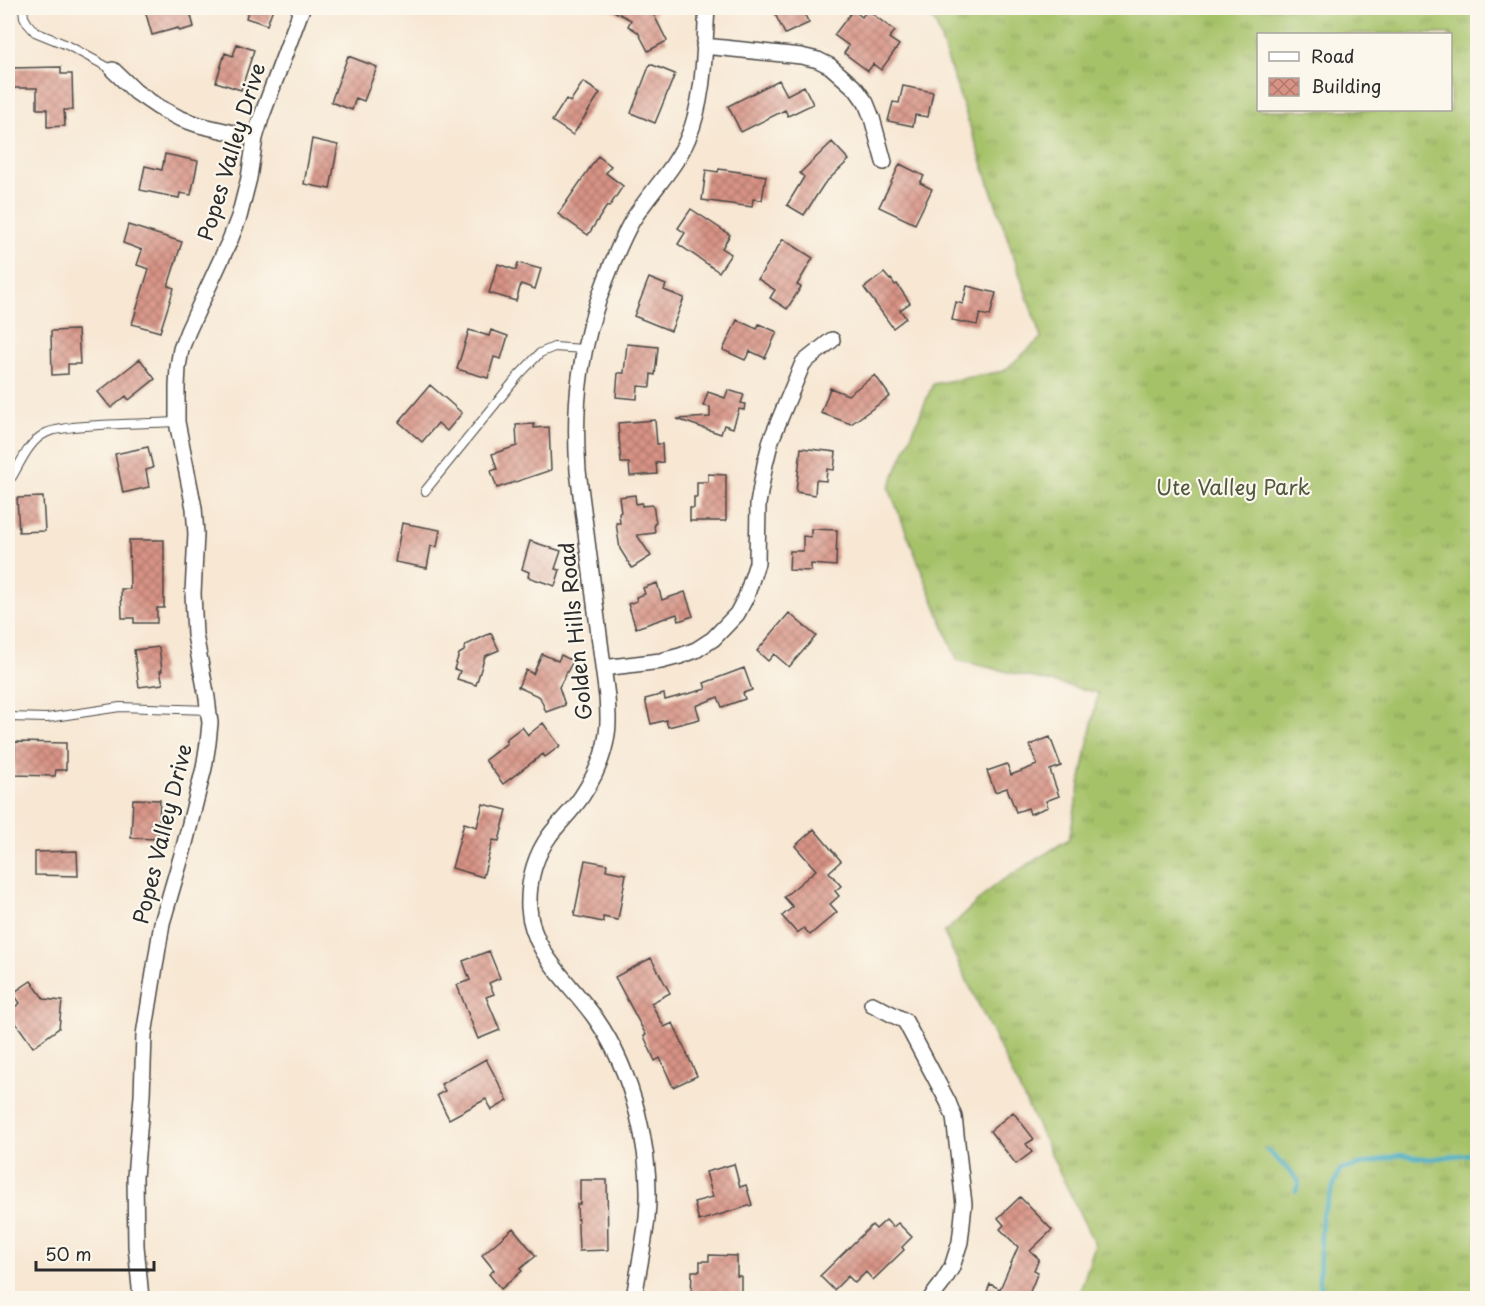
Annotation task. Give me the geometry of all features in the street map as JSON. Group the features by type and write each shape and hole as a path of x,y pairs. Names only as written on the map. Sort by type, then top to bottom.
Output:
{"street":[{"name":"Popes Valley Drive","path":"141,1299 136,1246 135,1177 142,1096 144,1035 162,923 204,768 210,723 195,635 194,508 177,422 177,387 181,349 230,240 249,178 255,138 261,118 302,8"},
{"name":"Golden Hills Road","path":"634,1299 646,1224 648,1191 643,1137 637,1112 626,1078 598,1022 545,957 529,912 529,895 530,878 541,850 590,782 601,757 607,733 608,714 576,443 578,385 584,349 590,322 620,243 633,219 679,155 688,138 702,84 707,8"},
{"path":"704,46 801,56 830,66 856,89 866,104 884,162"},
{"path":"113,70 136,92 179,118 199,126 255,138"},
{"path":"603,668 661,661 696,650 712,639 737,614 746,597 757,563 758,504 771,440 803,363 832,340"},
{"path":"872,1004 905,1021 954,1117 964,1204 963,1224 960,1242 951,1267 931,1299"}],"lane":[{"path":"23,8 24,17 35,32 67,45 113,70"},
{"path":"425,491 519,375 540,353 554,346 584,349"},
{"path":"12,477 25,454 45,433 87,426 177,422"},
{"path":"8,717 47,718 120,707 208,710"}],"green space":[{"name":"Ute Valley Park","path":"916,8 1477,8 1477,1298 1078,1298 1095,1245 944,933 995,885 1069,839 1098,693 957,660 889,488 933,384 1004,371 1041,338 935,22"}],"building":[{"path":"189,8 194,27 179,31 178,28 152,35 145,10"},
{"path":"249,8 273,8 267,25 246,18"},
{"path":"608,8 658,8 654,15 667,41 648,51 638,32 628,26 631,20"},
{"path":"772,8 801,8 809,23 785,34"},
{"path":"853,10 862,17 867,10 895,31 889,38 899,45 881,70 873,64 868,71 844,53 849,46 834,35"},
{"path":"237,44 254,50 241,90 216,82 225,53 233,56"},
{"path":"348,56 377,67 364,101 356,98 352,110 331,102"},
{"path":"650,64 675,74 655,123 631,113"},
{"path":"61,67 61,74 72,74 73,110 64,110 65,126 47,127 47,109 37,109 37,88 11,88 10,68"},
{"path":"779,80 787,95 804,86 813,104 788,116 785,110 741,132 728,106"},
{"path":"583,82 600,93 573,135 552,121 566,99 570,102"},
{"path":"903,86 933,92 928,117 915,115 913,126 888,121 893,102 899,103"},
{"path":"312,139 338,145 330,189 304,184"},
{"path":"832,142 849,160 824,184 804,215 787,205 804,177 800,173"},
{"path":"165,154 198,161 191,195 180,193 179,198 140,190 145,166 162,170"},
{"path":"598,156 611,166 606,173 623,186 588,235 558,214"},
{"path":"900,164 924,176 920,183 932,189 915,224 879,207"},
{"path":"719,169 766,176 762,200 753,199 752,207 702,200 706,170 718,172"},
{"path":"691,209 730,235 722,248 731,254 719,272 678,244 685,233 678,228"},
{"path":"128,225 182,242 168,286 174,288 160,332 132,324 149,269 137,265 142,250 123,243"},
{"path":"783,239 813,258 797,285 801,287 787,309 770,298 775,290 758,279"},
{"path":"518,263 541,269 535,289 521,284 516,301 489,293 498,264 516,270"},
{"path":"884,273 895,285 897,284 910,303 900,310 906,318 893,328 864,288"},
{"path":"649,278 666,285 664,290 684,298 671,331 634,316"},
{"path":"967,286 996,293 990,316 980,314 977,325 952,320 956,302 963,304"},
{"path":"737,320 757,329 759,324 777,332 765,358 750,351 745,360 723,350"},
{"path":"78,330 80,364 68,364 68,374 52,375 51,331"},
{"path":"469,330 489,336 491,330 508,336 501,359 494,357 488,378 457,369"},
{"path":"627,344 658,347 655,375 651,374 650,387 638,386 637,399 616,397 618,373 624,373"},
{"path":"140,359 155,379 129,400 126,396 111,408 98,392"},
{"path":"875,375 890,396 851,424 821,413 830,388 848,395"},
{"path":"430,385 462,413 447,431 438,423 422,442 399,422"},
{"path":"728,390 744,395 741,403 745,404 744,410 739,409 733,428 724,425 721,434 677,419 710,417 710,407 703,406 708,392 725,398"},
{"path":"655,420 657,444 662,444 663,462 656,463 657,474 630,476 629,463 621,463 618,423"},
{"path":"534,424 534,428 549,427 551,470 497,488 491,471 497,469 492,454 517,446 516,425"},
{"path":"148,447 153,468 146,470 149,487 123,493 115,454"},
{"path":"801,448 836,452 834,470 827,469 826,481 816,480 815,495 796,492"},
{"path":"708,474 726,475 726,521 690,521 690,508 694,508 694,497 697,497 697,482 708,482"},
{"path":"635,495 636,504 653,505 656,523 654,524 655,533 637,535 651,556 632,568 620,549 616,523 620,523 619,497"},
{"path":"43,497 45,531 19,532 17,498"},
{"path":"402,523 440,530 437,547 431,546 427,568 395,562"},
{"path":"811,529 837,530 836,566 811,564 811,571 789,570 790,551 803,551 803,536 811,537"},
{"path":"129,540 164,540 164,608 157,608 157,623 134,623 134,618 122,618 121,589 130,589"},
{"path":"530,541 561,551 555,569 560,570 555,586 528,577 529,572 522,569"},
{"path":"657,583 662,600 685,592 693,616 679,621 677,614 636,628 628,604 637,601 636,597 645,594 643,588"},
{"path":"789,613 816,636 789,667 774,654 768,661 757,651"},
{"path":"491,633 499,650 485,656 476,685 457,679 460,671 454,669 459,654 464,651 466,645"},
{"path":"159,647 163,684 139,687 134,650"},
{"path":"542,654 558,661 561,655 573,661 559,687 565,705 546,712 540,697 518,687 526,670 533,674"},
{"path":"744,668 752,690 743,693 745,699 722,707 718,697 696,706 700,719 668,727 666,720 651,724 645,699 664,694 665,700 706,689 704,683"},
{"path":"543,723 560,746 545,757 543,754 503,784 485,760 507,743 505,740 522,727 528,735"},
{"path":"1050,737 1061,766 1050,770 1059,796 1046,801 1048,807 1030,814 1028,808 1016,812 1007,788 995,792 987,771 1007,764 1011,775 1037,765 1030,745"},
{"path":"15,742 66,743 66,770 56,770 55,776 14,775"},
{"path":"133,799 160,800 158,839 131,838"},
{"path":"483,804 507,810 499,841 493,840 483,877 452,868 464,823 477,827"},
{"path":"814,829 841,861 829,872 841,886 835,891 839,896 830,904 837,912 810,935 804,928 797,933 782,916 793,907 784,897 816,870 795,846"},
{"path":"77,851 78,876 35,875 35,852"},
{"path":"585,860 607,864 606,870 626,874 618,920 603,917 603,922 574,916"},
{"path":"489,951 500,978 489,983 494,994 486,997 500,1030 478,1039 457,985 470,980 463,961"},
{"path":"651,958 670,993 651,1003 664,1027 673,1023 697,1076 673,1087 660,1058 655,1061 644,1036 646,1035 615,977"},
{"path":"31,981 44,999 62,1001 59,1028 33,1047 8,1012 20,1003 13,993"},
{"path":"486,1059 508,1101 492,1110 486,1099 449,1119 437,1095 445,1091 441,1084"},
{"path":"1013,1112 1034,1139 1026,1144 1032,1152 1016,1164 990,1131"},
{"path":"734,1164 740,1187 746,1185 752,1205 699,1221 694,1202 713,1197 706,1172"},
{"path":"580,1180 607,1180 608,1250 579,1251 577,1204 580,1204"},
{"path":"1020,1197 1052,1230 1030,1251 1039,1259 1034,1270 1038,1272 1027,1299 984,1299 990,1284 1000,1289 1018,1247 1000,1229 1004,1225 998,1218"},
{"path":"886,1220 893,1227 898,1223 912,1237 902,1247 904,1250 873,1280 866,1272 855,1283 848,1276 834,1290 820,1276 872,1225 876,1229"},
{"path":"513,1228 536,1256 501,1289 489,1274 494,1270 482,1255"},
{"path":"709,1255 737,1256 737,1276 741,1276 741,1295 709,1294 708,1299 691,1299 692,1271 700,1271 700,1261 709,1261"}],"waterway":[{"path":"1267,1150 1299,1182 1296,1191"},
{"path":"1324,1298 1319,1279 1322,1216 1340,1170 1400,1155 1430,1159 1478,1153"}]}
